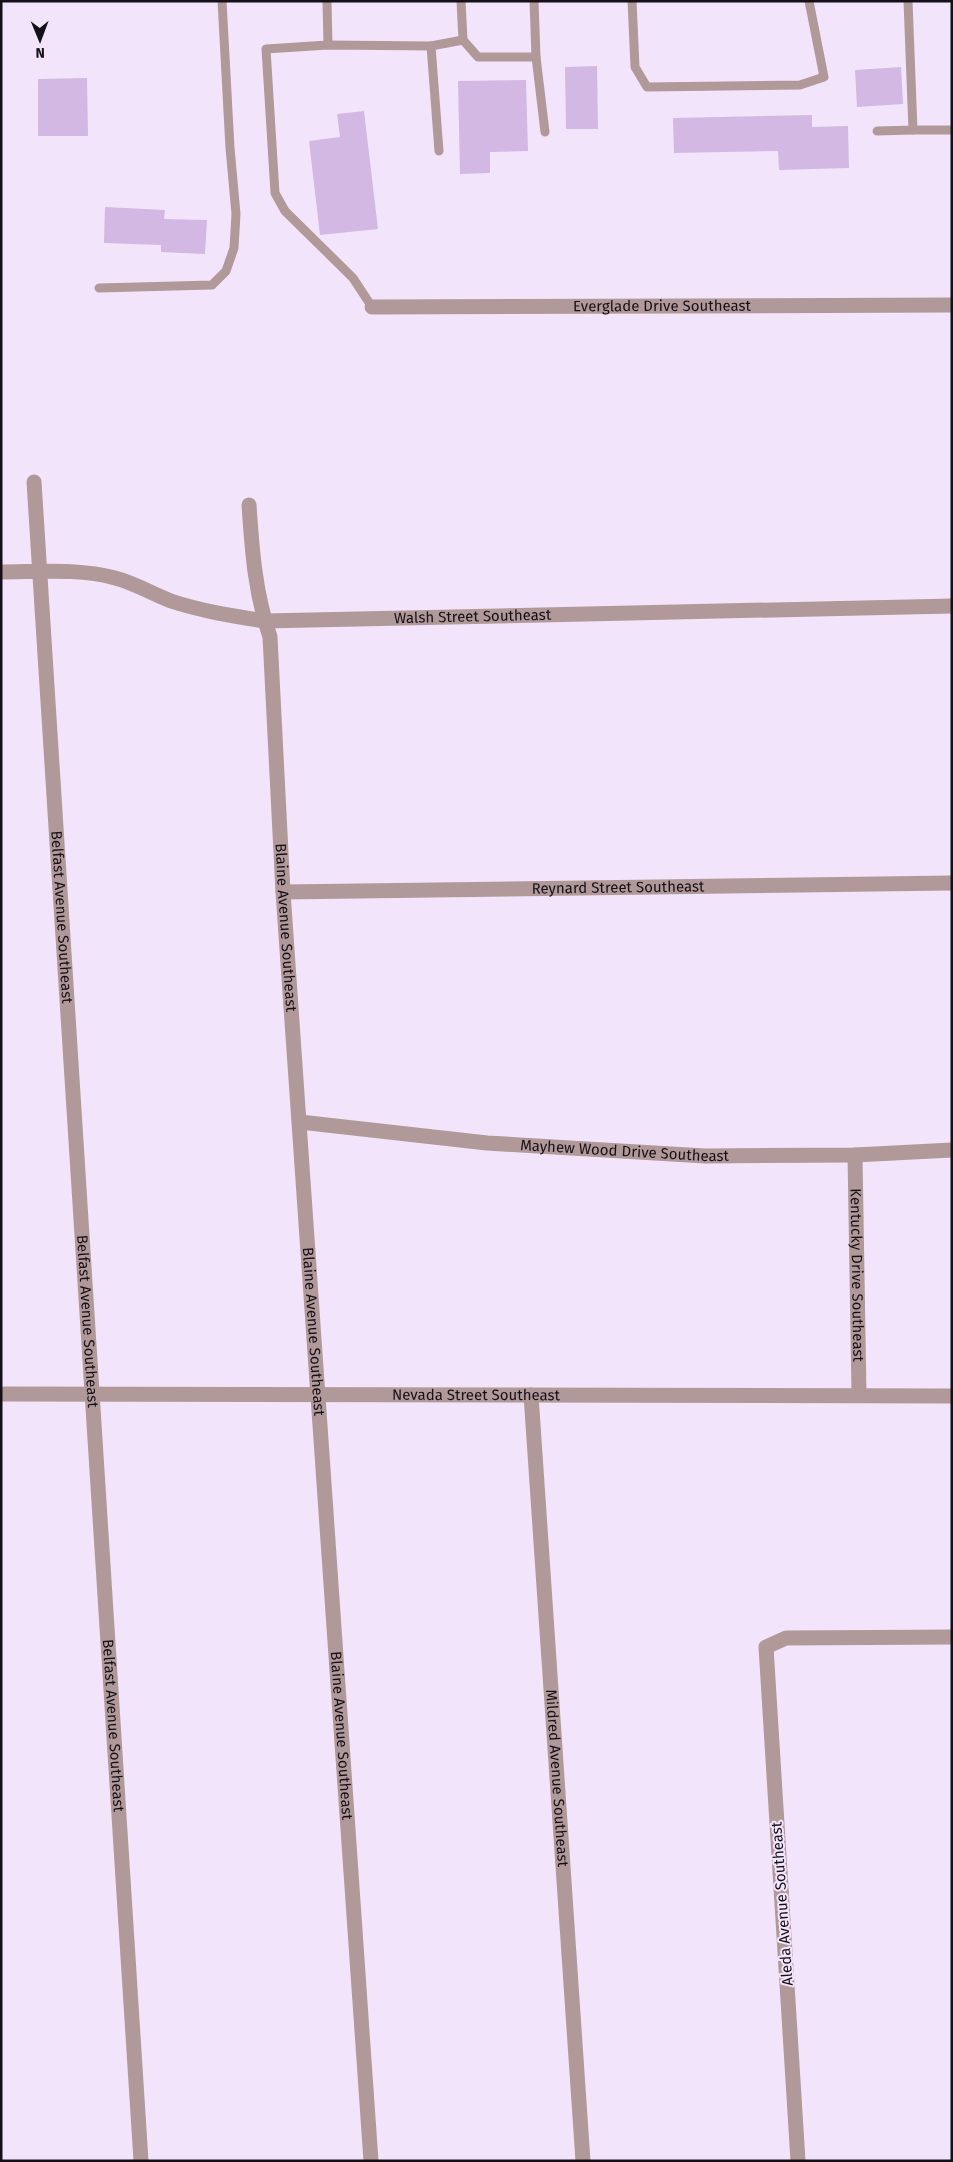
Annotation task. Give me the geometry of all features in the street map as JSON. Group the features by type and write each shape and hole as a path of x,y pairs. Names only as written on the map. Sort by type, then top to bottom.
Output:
{"street":[{"name":"Everglade Drive Southeast","path":"372,307 952,305"},
{"name":"Belfast Avenue Southeast","path":"34,482 38,572 93,1394 141,2161"},
{"name":"Blaine Avenue Southeast","path":"249,505 253,566 264,621 270,637 283,892 371,2161"},
{"name":"Walsh Street Southeast","path":"1,572 82,573 114,577 137,584 171,601 215,612 264,621 952,606"},
{"name":"Reynard Street Southeast","path":"283,892 952,882"},
{"name":"Mayhew Wood Drive Southeast","path":"300,1122 486,1143 705,1156 855,1155 952,1150"},
{"name":"Kentucky Drive Southeast","path":"855,1155 859,1394"},
{"name":"Nevada Street Southeast","path":"1,1394 859,1394 952,1396"},
{"name":"Mildred Avenue Southeast","path":"531,1395 583,2161"},
{"name":"Aleda Avenue Southeast","path":"798,2161 766,1646 786,1638 952,1637"}],"lane":[{"path":"99,288 212,285 226,271 234,248 236,214 230,148 222,1"},
{"path":"327,1 328,45"},
{"path":"461,1 462,40 478,57 536,57"},
{"path":"534,1 536,57 545,132"},
{"path":"632,1 635,67 647,87 800,85 824,76 809,1"},
{"path":"908,1 913,130"},
{"path":"372,307 353,278 285,212 275,193 266,49 328,45 431,46 462,40"},
{"path":"431,46 439,150"},
{"path":"877,131 952,130"}],"building":[{"path":"597,66 598,129 566,129 565,67"},
{"path":"901,67 903,104 857,107 855,70"},
{"path":"87,78 88,136 38,136 38,79"},
{"path":"526,80 528,151 490,152 490,173 460,174 458,81"},
{"path":"364,111 378,229 320,235 309,141 340,137 337,114"},
{"path":"812,115 812,127 848,126 849,168 779,170 778,151 674,153 673,118"},
{"path":"105,207 165,210 164,219 207,220 205,254 161,252 161,245 104,243"}]}
